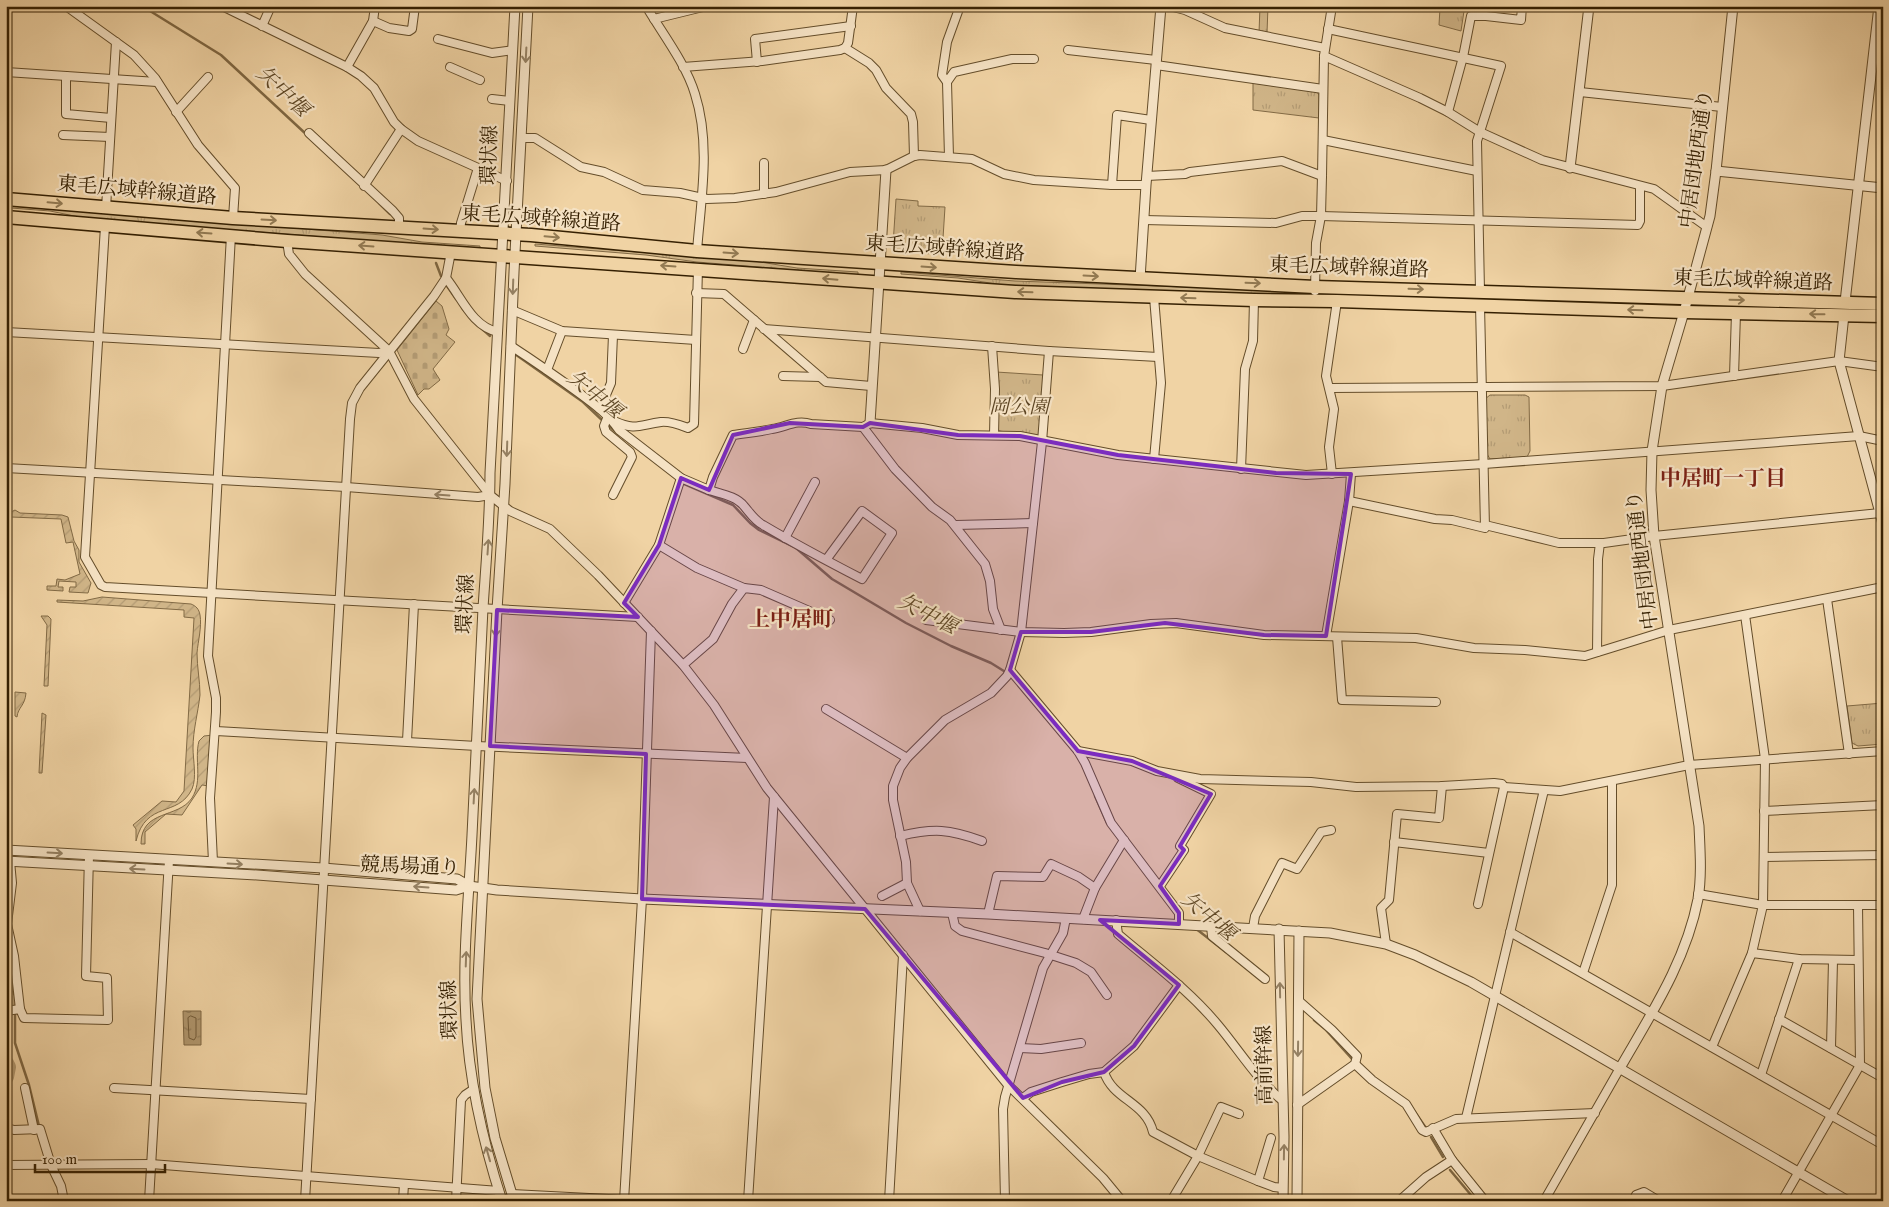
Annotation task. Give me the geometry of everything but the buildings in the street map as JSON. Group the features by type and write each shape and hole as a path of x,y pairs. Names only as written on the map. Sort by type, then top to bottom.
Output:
{"highway":[{"name":"東毛広域幹線道路","path":"6,200 234,218 531,236 697,251 880,264 1315,287 1688,298 1844,309 1883,316"},
{"name":"東毛広域幹線道路","path":"6,217 231,236 1015,292 1736,313 1844,309 1883,304"}],"street":[{"path":"66,6 134,55 157,82 198,145 235,188 234,218"},
{"path":"222,6 347,67 374,88 394,122 401,129 418,141 507,181"},
{"path":"262,26 271,6"},
{"path":"347,67 373,22 375,6"},
{"path":"373,22 389,28 409,31 412,29 415,6"},
{"path":"478,6 498,8"},
{"name":"環状線","path":"513,1197 495,1138 479,1036 477,999 511,346 512,310 508,256 503,235 515,6"},
{"name":"環状線","path":"502,1201 484,1140 474,1089 465,995 498,332 508,256 516,236 528,6"},
{"path":"646,6 683,67 695,92 703,130 697,251"},
{"path":"654,19 708,6"},
{"path":"683,67 757,62 840,50 845,48 848,43 853,6"},
{"path":"948,157 947,82 942,75 947,42 960,6"},
{"path":"1140,279 1146,181 1161,6"},
{"path":"1170,6 1185,10 1224,28 1325,52 1448,112 1480,132 1542,160 1654,189 1707,227"},
{"path":"1314,300 1316,243 1321,216 1325,52 1332,6"},
{"path":"1486,16 1487,6"},
{"path":"1448,112 1463,57 1471,16 1520,20 1522,6"},
{"path":"1570,168 1590,6"},
{"name":"中居団地西通り","path":"1620,1068 1676,970 1687,939 1698,894 1701,855 1699,826 1654,536 1651,490 1652,451 1662,386 1707,227 1716,171 1733,6"},
{"path":"1879,6 1838,361 1883,524"},
{"path":"757,62 755,38 851,26"},
{"path":"1328,29 1501,66 1477,142 1480,291"},
{"path":"438,38 492,53 512,50"},
{"path":"106,208 116,42"},
{"path":"845,48 868,62 876,70 886,88 911,114 914,156"},
{"path":"1068,50 1323,89"},
{"path":"947,82 954,72 1012,59 1034,58"},
{"path":"450,67 480,80"},
{"path":"6,72 157,82"},
{"path":"66,76 66,114 111,118"},
{"path":"176,112 208,77"},
{"path":"1580,92 1722,107"},
{"path":"492,99 510,101"},
{"path":"1112,186 1117,115 1151,120"},
{"path":"364,186 401,129"},
{"path":"309,133 393,212 398,218 399,227"},
{"path":"63,135 110,137"},
{"path":"521,138 535,138 581,167 604,172 643,190 680,193 701,198 735,198 764,194 850,172 886,170 914,156 972,159 1004,174 1026,178 1112,186 1190,172 1282,161 1322,176"},
{"path":"1323,140 1477,171"},
{"path":"764,164 764,194"},
{"path":"460,231 478,168"},
{"path":"886,170 867,425 895,469 932,507 956,526 985,564 990,581 993,609 1001,630"},
{"path":"1716,171 1883,188"},
{"path":"1144,220 1276,224 1302,216 1321,216 1638,225 1640,221 1640,186"},
{"path":"105,226 86,557 86,561 101,585 105,587 638,617"},
{"path":"213,862 210,798 216,731 216,698 208,656 231,236"},
{"path":"287,240 289,254 305,274 389,351 414,399 490,495 503,507 550,529 684,664 774,796 1008,1085 1103,1178 1122,1201"},
{"path":"305,1201 330,737 352,403 360,388 434,296 446,278 451,252"},
{"path":"609,419 624,426 636,428 661,422 671,422 688,428 694,424 698,268"},
{"path":"446,278 473,316 488,330 498,332"},
{"path":"696,293 724,294 826,382 871,386"},
{"path":"1154,297 1161,383 1154,459"},
{"path":"1241,469 1245,369 1253,341 1254,300"},
{"path":"1332,474 1329,446 1334,409 1326,376 1337,301"},
{"path":"1349,502 1435,519 1452,520 1485,528 1480,305"},
{"path":"512,310 562,331 696,340"},
{"path":"1734,376 1736,313"},
{"path":"743,349 754,320"},
{"path":"764,329 1049,351 1158,357"},
{"path":"547,370 562,331"},
{"path":"6,332 380,353 389,351"},
{"path":"600,409 611,383 613,335"},
{"path":"511,346 600,409 620,430 680,481 734,498 760,524 785,538 826,560 862,579 892,533 862,511 826,560"},
{"path":"992,346 995,389 994,435"},
{"path":"920,911 907,883 906,862 893,800 894,786 900,768 907,758 945,720 991,693 1007,676 1010,670 1021,632 1042,442 1049,351"},
{"path":"1330,388 1662,386 1838,361 1883,367"},
{"path":"783,376 820,377"},
{"path":"609,419 604,426 606,432 630,452 632,457 613,495"},
{"path":"709,490 713,477 733,435 776,429 790,423 806,422 811,424 922,428 958,435 1020,436 1042,442 1154,459 1306,476 1859,436 1883,441"},
{"path":"6,468 478,497 490,495"},
{"path":"1326,636 1349,502 1351,474"},
{"path":"624,603 659,545 680,481"},
{"path":"785,538 815,482"},
{"path":"1484,525 1559,543 1600,543 1880,513"},
{"path":"956,526 1033,523"},
{"path":"1597,652 1598,559 1600,543"},
{"path":"659,545 697,568 744,588 760,590 830,620"},
{"path":"926,620 1021,632 1091,632 1165,623 1264,636 1416,638 1474,648 1585,656 1669,630 1883,587"},
{"path":"684,664 713,639 732,604 744,588"},
{"path":"1827,599 1849,754"},
{"path":"407,741 414,604"},
{"path":"1712,1046 1752,953 1763,904 1765,759 1745,615"},
{"path":"624,1200 642,900 651,631"},
{"path":"1338,636 1342,700 1436,702"},
{"path":"1010,670 1078,751 1085,763 1107,817 1179,913 1179,924"},
{"path":"826,709 907,758"},
{"path":"216,731 477,746 747,758"},
{"path":"1078,751 1132,761 1200,779 1311,782 1356,787 1442,786 1494,782 1502,784 1504,787 1567,790 1689,765 1883,751"},
{"path":"1160,886 1184,850 1180,846 1211,794 1168,772"},
{"path":"1583,973 1612,886 1612,781"},
{"path":"1386,944 1382,908 1389,900 1397,814 1439,818 1442,786"},
{"path":"1478,904 1504,787"},
{"path":"1466,1118 1544,790"},
{"path":"748,1201 774,796"},
{"path":"1764,811 1883,805"},
{"path":"1253,928 1255,916 1282,863 1297,869 1321,832 1331,830"},
{"path":"900,836 928,831 950,831 982,841"},
{"path":"1082,919 1095,888 1124,840"},
{"path":"1394,842 1489,853"},
{"name":"競馬場通り","path":"6,850 323,868 457,879 469,886"},
{"path":"8,861 12,883 7,924 14,956 20,1009 24,1018 108,1020 106,978 86,976 89,855"},
{"path":"1764,856 1883,855"},
{"path":"149,1201 170,860"},
{"name":"競馬場通り","path":"8,861 456,890 469,886"},
{"path":"988,914 997,876 1043,877 1051,864 1080,877 1095,888"},
{"path":"882,896 907,883"},
{"path":"469,886 642,900 1116,920 1279,929 1359,937 1386,944 1422,958 1495,996 1848,1201"},
{"path":"1698,894 1763,904 1883,905"},
{"path":"1782,1201 1860,1065 1858,905"},
{"path":"952,912 955,926 962,931 1076,963 1091,972 1106,996"},
{"path":"1005,1201 1003,1109 1008,1085 1043,968 1063,933 1066,918"},
{"path":"1116,920 1118,934 1179,985 1218,1024 1269,1090 1283,1101"},
{"path":"1211,926 1212,936 1265,979"},
{"name":"高前幹線","path":"1279,929 1283,1201"},
{"name":"高前幹線","path":"1297,1201 1299,931"},
{"path":"1510,932 1883,1145"},
{"path":"1752,953 1799,960 1858,960"},
{"path":"890,1201 903,955"},
{"path":"1761,1075 1799,960"},
{"path":"1831,1048 1833,960"},
{"path":"1023,1098 1031,1092 1062,1082 1089,1074 1104,1072 1134,1046 1179,985"},
{"path":"1297,1105 1355,1064 1357,1056 1299,1001"},
{"path":"6,1011 20,1009"},
{"path":"1779,1019 1883,1078"},
{"path":"1020,1048 1041,1049 1081,1043"},
{"path":"1355,1064 1372,1080 1406,1104 1422,1130 1426,1132 1448,1121 1466,1118 1595,1114"},
{"path":"1544,1201 1620,1068"},
{"path":"1104,1072 1106,1079 1117,1092 1147,1116 1153,1132 1198,1156 1258,1181 1283,1188"},
{"path":"25,1088 34,1130"},
{"path":"114,1088 311,1099"},
{"path":"456,1201 461,1100 474,1089"},
{"path":"1171,1201 1198,1156 1221,1107 1239,1114"},
{"path":"7,1128 14,1130 40,1129 51,1165 61,1186 64,1201"},
{"path":"1433,1128 1452,1160 1485,1201"},
{"path":"1258,1181 1271,1138"},
{"path":"1399,1201 1426,1177 1452,1160"},
{"path":"6,1165 151,1164 499,1191"},
{"path":"404,1184 404,1201"},
{"path":"1633,1201 1636,1195 1644,1192 1659,1201"},
{"path":"513,1197 647,1201"}],"highlighted area":[{"path":"790,423 863,427 870,423 958,435 1020,436 1118,455 1276,473 1351,474 1326,636 1264,635 1165,623 1091,632 1021,632 1010,670 1078,751 1132,761 1211,794 1180,846 1184,850 1160,886 1179,913 1179,924 1100,920 1179,985 1134,1046 1104,1072 1062,1082 1023,1098 865,909 642,899 646,754 490,746 497,610 638,617 624,603 659,545 681,478 709,490 733,435"}],"green space":[{"path":"1260,6 1268,6 1267,33 1259,33"},
{"path":"1440,8 1464,11 1461,31 1439,25"},
{"path":"1253,83 1317,92 1319,95 1319,118 1253,110"},
{"path":"896,199 918,201 918,206 945,207 942,254 900,253 893,245"},
{"path":"11,206 382,235 422,242 480,246 480,249 89,219 50,211 11,208"},
{"path":"535,244 754,261 797,268 858,272 858,275 697,262 646,255 535,246"},
{"path":"901,272 1015,281 1299,291 1299,296 1003,285 958,278 901,274"},
{"path":"436,301 442,306 449,329 446,335 455,342 433,369 440,380 429,389 424,389 418,395 397,350"},
{"name":"岡公園","path":"996,372 1043,375 1040,436 999,431 997,428"},
{"path":"1490,395 1525,395 1529,397 1530,451 1527,457 1490,459 1487,454 1485,399"},
{"path":"15,510 20,513 68,517 74,541 79,550 79,562 91,583 88,593 69,592 70,587 76,587 76,582 59,581 58,587 63,587 63,591 47,590 47,586 56,586 57,579 65,580 80,574 73,542 66,543 61,519 11,517 11,512"},
{"path":"102,597 191,604 197,608 200,615 197,653 200,695 193,741 195,774 192,789 179,804 154,814 147,820 141,828 136,841 136,829 133,825 162,801 176,802 184,791 194,618 184,617 184,610 57,602 57,600 83,601"},
{"path":"41,616 48,616 51,619 48,686 44,686 47,625"},
{"path":"15,692 26,693 17,717 15,716"},
{"path":"1883,703 1883,744 1858,746 1852,743 1847,706"},
{"path":"42,713 46,715 42,773 39,773"},
{"path":"213,735 209,786 202,785 182,815 166,814 145,832 145,844 141,844 147,825 153,820 161,816 178,809 186,805 192,798 198,777 197,755 199,741 204,736"}],"water":[{"path":"183,1011 201,1011 201,1045 184,1045"}],"waterway":[{"name":"矢中堰","path":"142,6 221,55 307,135"},
{"name":"矢中堰","path":"379,203 390,214"},
{"name":"矢中堰","path":"436,263 441,276"},
{"name":"矢中堰","path":"447,286 456,299"},
{"name":"矢中堰","path":"462,308 473,321"},
{"name":"矢中堰","path":"479,326 490,336"},
{"name":"矢中堰","path":"512,352 583,402 603,421"},
{"name":"矢中堰","path":"607,424 618,434"},
{"name":"矢中堰","path":"682,483 733,505 759,530 796,548 832,579 906,623 951,646 991,663 1007,673"},
{"name":"矢中堰","path":"1095,796 1107,823"},
{"name":"矢中堰","path":"1195,928 1226,952"},
{"path":"6,941 10,955 9,963 15,1003 15,1043 29,1085 39,1126"},
{"path":"6,1005 15,1003"},
{"name":"矢中堰","path":"1314,1020 1325,1029 1352,1059"},
{"path":"6,1063 8,1067 6,1077"},
{"name":"矢中堰","path":"1410,1105 1426,1128"},
{"name":"矢中堰","path":"1431,1137 1443,1157"},
{"name":"矢中堰","path":"1450,1170 1476,1201"}],"district":[{"name":"中居町一丁目","path":"1723,479"},
{"name":"上中居町","path":"791,620"}]}
